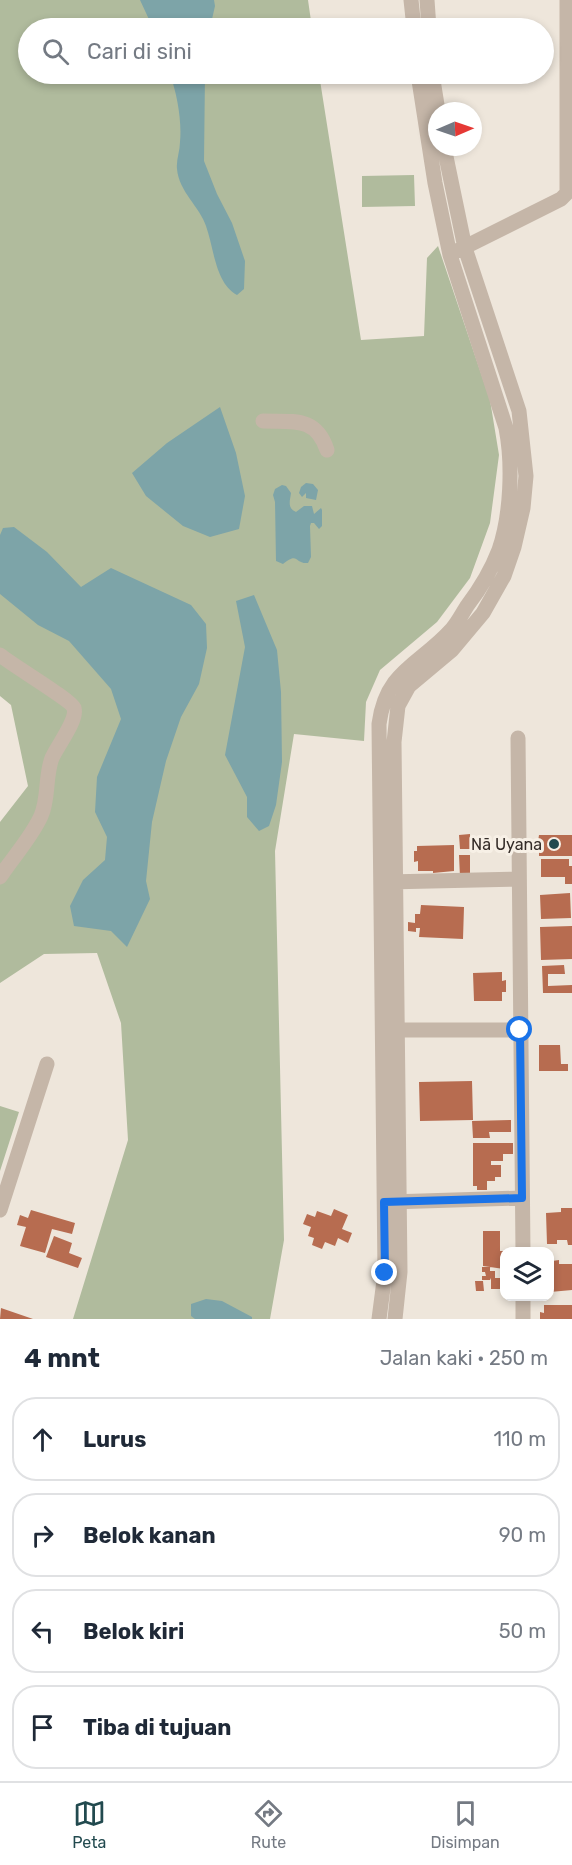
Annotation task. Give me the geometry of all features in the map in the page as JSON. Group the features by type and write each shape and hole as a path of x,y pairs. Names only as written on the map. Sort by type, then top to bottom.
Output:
{"street":[{"path":"411,0 413,18"},
{"path":"427,0 428,18"},
{"path":"450,255 561,199 567,193 567,0"},
{"path":"395,1319 400,1272 399,1201 390,1030 388,882 379,724 381,706 387,690 402,672 452,629 481,586 499,549 507,509 510,448 506,428 450,255 435,183 420,84"},
{"path":"434,84 437,102"},
{"path":"388,882 394,742 398,706 409,686 452,650 483,613 504,576 514,547 523,508 526,476 519,411 465,248 446,156"},
{"path":"263,421 302,423 310,426 318,431 327,450"},
{"path":"0,655 69,701 74,708 72,723 53,757 42,814 0,876"},
{"path":"518,738 523,1247"},
{"path":"388,882 519,879"},
{"path":"390,1030 520,1030"},
{"path":"379,1319 385,1273 384,1202 390,1030"},
{"path":"0,1210 47,1064"},
{"path":"384,1202 522,1198"},
{"path":"523,1301 523,1319"}],"green space":[{"path":"0,0 308,0 311,18 18,18 18,84 321,84 361,340 424,336 427,258 438,246 490,400 499,455 490,523 470,578 437,622 380,670 366,702 364,741 294,734 275,851 284,1240 270,1319 73,1319 128,1140 121,1023 97,953 44,954 0,983 0,822 28,786 11,705 0,696"},
{"path":"414,175 415,206 362,207 362,176"},
{"path":"0,1106 19,1112 0,1171"}],"water":[{"path":"140,0 214,0 212,18 148,18"},
{"path":"173,84 205,84 204,161 232,223 245,261 244,289 237,295 224,282 220,274 203,219 185,192 179,177 177,166 180,116"},
{"path":"220,407 236,453 245,496 239,529 210,537 183,526 146,496 132,473 167,443"},
{"path":"306,483 313,484 318,490 316,500 306,498 306,493 302,497 299,493 301,487"},
{"path":"282,485 286,486 291,493 291,508 296,512 304,506 312,506 314,514 321,508 322,510 322,526 319,529 311,523 310,526 311,557 308,563 294,558 283,564 276,561 273,495 275,489"},
{"path":"14,527 47,552 81,587 111,568 191,605 206,624 207,648 199,684 181,717 166,761 152,822 146,881 150,899 127,947 111,931 74,926 70,906 83,880 105,860 107,837 95,812 97,777 121,719 111,689 69,641 38,625 0,594 0,535 3,528"},
{"path":"254,595 277,650 281,692 282,762 276,805 269,826 259,831 247,817 247,797 225,755 245,647 236,601"},
{"path":"206,1299 222,1301 252,1319 195,1319 191,1316 191,1304"}],"building":[{"path":"470,834 470,849 460,849 459,835"},
{"name":"Nā Uyana","path":"539,835 572,835 572,856 539,856 539,848 537,848"},
{"path":"454,845 454,871 433,873 433,871 418,871 418,861 414,862 414,851 417,851 417,846"},
{"path":"459,855 470,855 470,877 460,877"},
{"path":"541,859 569,859 569,866 572,866 572,884 565,884 565,877 541,877"},
{"path":"570,893 571,918 541,919 540,895"},
{"path":"421,905 464,907 463,939 419,937 420,928 416,928 416,932 408,931 408,922 415,923 415,914 420,914"},
{"path":"572,926 572,959 541,960 540,927"},
{"path":"564,965 565,974 548,974 548,986 572,985 572,993 543,993 542,966"},
{"path":"502,972 502,981 506,980 506,992 502,992 502,1001 474,1001 473,973"},
{"path":"539,1045 560,1045 561,1064 568,1064 568,1071 539,1071"},
{"path":"472,1081 473,1120 420,1121 419,1082"},
{"path":"511,1120 511,1132 489,1132 490,1138 473,1138 472,1121"},
{"path":"473,1143 513,1143 513,1154 503,1154 503,1161 491,1161 491,1165 501,1165 501,1177 495,1177 495,1181 487,1181 487,1190 477,1190 477,1186 473,1186"},
{"path":"561,1208 572,1208 572,1245 568,1245 567,1240 557,1240 557,1244 547,1244 546,1213 561,1212"},
{"path":"334,1209 348,1215 342,1229 352,1233 348,1243 338,1238 335,1246 325,1242 322,1249 312,1245 314,1238 308,1236 311,1227 303,1224 307,1214 315,1217 317,1211 331,1216"},
{"path":"31,1210 75,1223 72,1234 52,1229 45,1253 20,1246 26,1227 17,1225 20,1215 28,1218"},
{"path":"483,1231 500,1231 500,1268 483,1266"},
{"path":"54,1236 72,1243 69,1253 82,1258 78,1268 46,1257"},
{"path":"559,1260 559,1264 572,1264 572,1290 554,1292 554,1261"},
{"path":"482,1267 490,1267 490,1271 495,1271 495,1278 500,1278 500,1289 491,1289 491,1278 482,1280 482,1276 486,1276 485,1272 482,1272"},
{"path":"475,1281 483,1281 484,1291 476,1291"},
{"path":"544,1305 572,1305 572,1319 540,1319 540,1312 544,1313"},
{"path":"1,1308 33,1319 0,1319"}],"place":[{"name":"Nā Uyana","path":"554,844"}],"route":[{"path":"385,1273 384,1202 522,1198 520,1030"}]}
